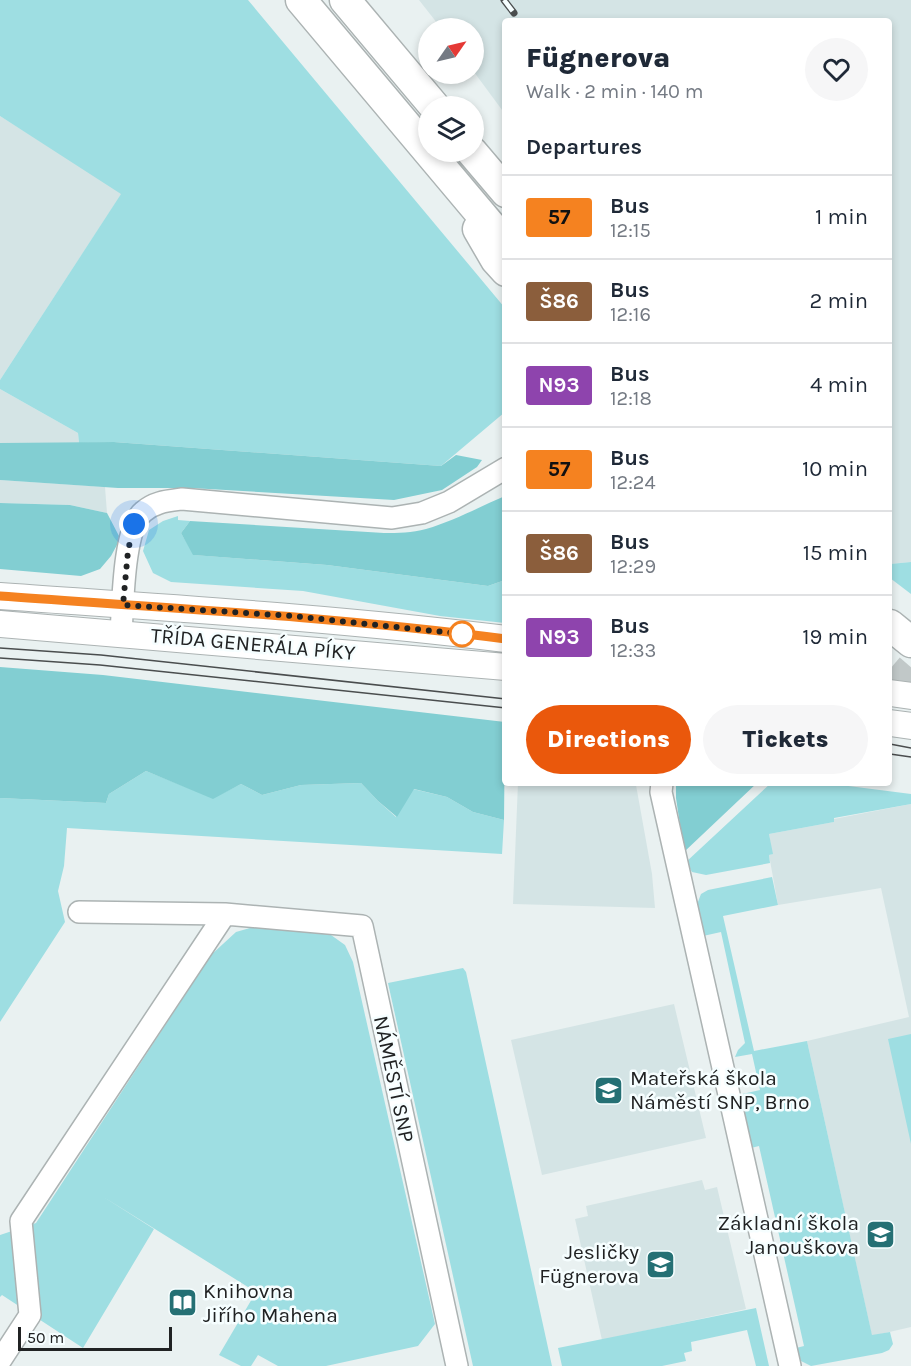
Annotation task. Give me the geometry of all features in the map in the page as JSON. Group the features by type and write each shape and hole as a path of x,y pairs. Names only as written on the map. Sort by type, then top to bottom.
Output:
{"highway":[{"path":"301,0 502,239"},
{"path":"345,0 426,96"},
{"path":"480,162 502,187"},
{"path":"449,177 496,260 502,267"},
{"path":"892,627 911,642"}],"main road":[{"name":"TŘÍDA GENERÁLA PÍKY","path":"0,596 292,616 502,639"},
{"name":"TŘÍDA GENERÁLA PÍKY","path":"0,624 502,667"},
{"path":"892,693 911,696"}],"street":[{"path":"121,633 128,551 134,524 142,512 158,502 182,499 392,518 422,513 449,502 502,470"},
{"path":"662,786 661,792 688,916 790,1366"},
{"name":"NÁMĚSTÍ SNP","path":"80,912 225,914 362,926 457,1366"},
{"path":"0,1361 30,1316 21,1221 225,914"}],"shaded area":[{"path":"0,0 248,0 502,304 502,415 441,466 114,442 79,443 78,433 0,389 0,380 121,194 0,116"},
{"path":"419,0 911,0 911,562 892,564 892,18 502,18 502,110 483,84 484,18 433,18"},
{"path":"0,116 122,193 0,380"},
{"path":"0,389 78,433 79,443 0,443"},
{"path":"114,442 441,466 456,455 482,460 477,467 442,490 394,500 191,488 118,488 0,480 0,443"},
{"path":"0,480 105,487 107,513 70,505 0,503"},
{"path":"502,497 502,581 488,586 327,565 193,555 181,533 190,521 384,533 410,532 446,522"},
{"path":"0,503 70,505 107,513 119,536 118,543 100,569 81,576 0,569"},
{"path":"178,516 178,520 190,521 181,533 194,555 327,565 488,586 502,581 502,623 440,616 303,591 171,582 153,573 143,551 149,530 163,521"},
{"path":"911,562 911,594 892,580 892,564"},
{"path":"0,667 103,675 502,722 504,820 473,812 447,797 414,789 397,817 361,783 301,785 262,795 241,784 213,799 146,771 109,794 106,803 0,798"},
{"path":"146,771 213,798 241,784 262,795 301,785 361,783 396,817 413,789 447,797 473,812 504,820 502,854 67,828 64,866 58,891 65,922 0,1022 0,798 106,803 109,794"},
{"path":"518,786 636,786 652,874 655,908 513,904"},
{"path":"676,786 754,786 684,852"},
{"path":"768,786 848,786 911,794 911,804 834,818 834,822 769,834 773,854 769,855 770,863 706,875 692,872 686,862"},
{"name":"Základní škola Janouškova","path":"911,804 911,1327 872,1336 807,1041 909,1017 881,888 778,905 769,855 772,854 769,834"},
{"path":"772,877 778,905 723,916 754,1051 807,1041 872,1335 890,1332 893,1344 889,1350 882,1353 811,1366 801,1361 796,1348 804,1346 759,1146 751,1148 738,1095 760,1090 752,1054 735,1057 745,1043 721,932 703,936 696,907 701,894 708,890"},
{"path":"260,925 324,930 345,945 353,962 435,1324 418,1346 326,1366 278,1366 258,1355 251,1366 241,1366 219,1355 256,1292 102,1196 154,1229 83,1348 2,1295 0,1297 0,1235 36,1223 211,955 236,932"},
{"path":"463,968 466,972 552,1366 473,1366 388,983"},
{"name":"Mateřská škola Náměstí SNP, Brno","path":"674,1004 706,1138 542,1175 511,1040"},
{"path":"911,1034 911,1144 888,1039"},
{"name":"Jesličky Fügnerova","path":"702,1180 705,1190 717,1187 746,1309 602,1340 575,1219 588,1216 586,1206"},
{"path":"756,1308 769,1366 756,1366 747,1330 691,1342 692,1351 684,1353 686,1361 662,1366 562,1366 558,1348"}],"tunnel":[{"path":"892,671 911,687"}],"tram line":[{"path":"0,648 101,655 502,699"},
{"path":"0,658 100,665 502,708"},
{"path":"892,744 911,748"},
{"path":"892,754 911,757"}],"railway":[{"path":"504,0 514,13"}],"bus line":[{"name":"57","path":"0,596 292,616 502,639"}],"place":[{"name":"Mateřská škola Náměstí SNP, Brno","path":"609,1090"},
{"name":"Základní škola Janouškova","path":"880,1235"},
{"name":"Jesličky Fügnerova","path":"660,1264"},
{"name":"Knihovna Jiřího Mahena","path":"182,1303"}],"route":[{"path":"134,524 128,551 123,605 292,616 462,634"}]}
